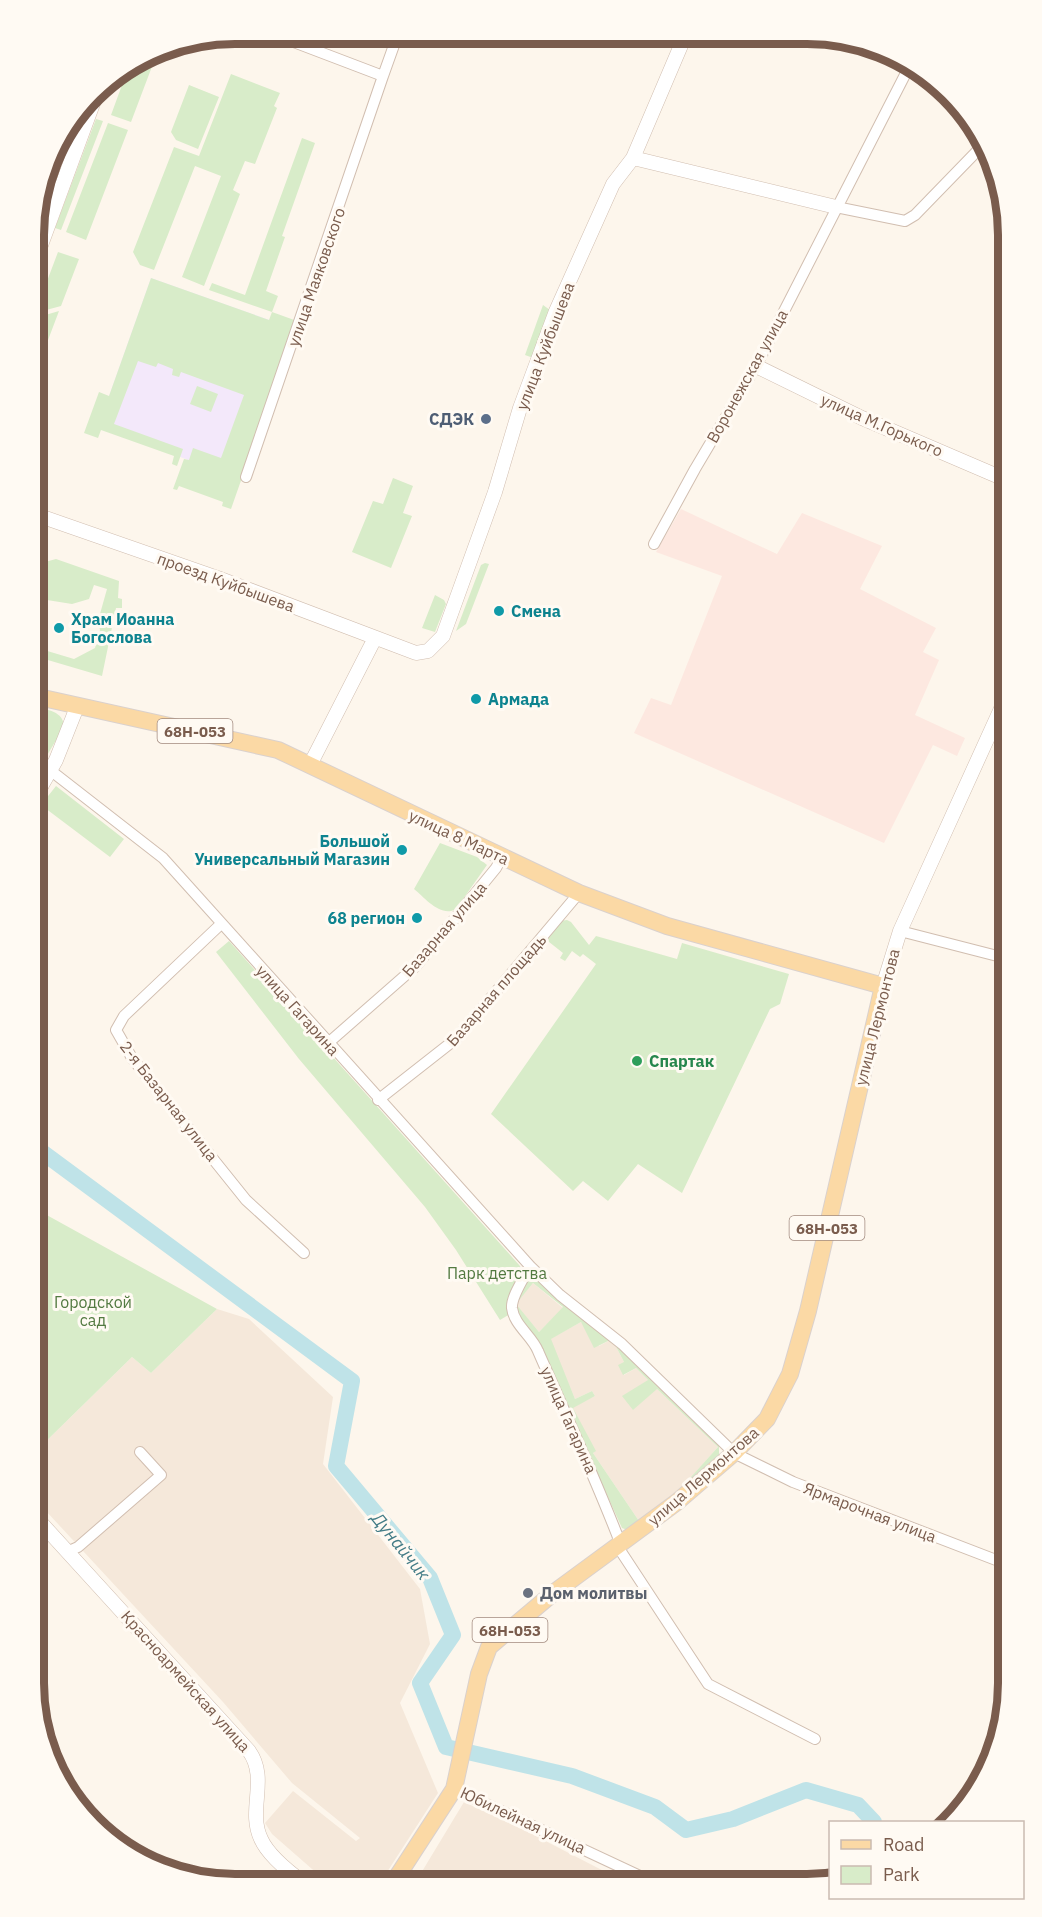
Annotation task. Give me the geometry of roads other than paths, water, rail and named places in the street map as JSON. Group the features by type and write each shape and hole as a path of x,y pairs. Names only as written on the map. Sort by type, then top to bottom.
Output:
{"main road":[{"path":"43,238 90,110"},
{"name":"улица 8 Марта","path":"43,698 254,743 310,765 579,893 667,926 883,986"},
{"name":"улица Лермонтова","path":"399,1874 454,1789 478,1674 489,1647 552,1594 677,1502 734,1453 767,1419 790,1374 808,1311 883,986"}],"street":[{"path":"299,44 383,76"},
{"name":"улица Маяковского","path":"246,477 394,44"},
{"name":"улица Куйбышева","path":"416,653 432,649 443,636 495,492 520,408 556,311 613,184 633,158 682,44"},
{"name":"Воронежская улица","path":"654,544 756,366 907,72"},
{"path":"633,158 836,207 905,221 915,215 979,149"},
{"name":"улица М.Горького","path":"756,366 862,418 998,476"},
{"name":"проезд Куйбышева","path":"43,517 218,578 416,653"},
{"path":"310,765 375,638"},
{"path":"43,783 77,707"},
{"name":"улица Лермонтова","path":"883,986 900,931 998,727"},
{"name":"улица Гагарина","path":"50,770 163,858 327,1044 530,1266 560,1295 622,1344 734,1453"},
{"name":"Базарная улица","path":"327,1044 416,966 496,868 502,857"},
{"name":"Базарная площадь","path":"378,1100 449,1046 467,1028 579,893"},
{"name":"2-я Базарная улица","path":"221,924 124,1016 116,1030 132,1058 246,1200 304,1253"},
{"path":"900,931 998,956"},
{"name":"улица Гагарина","path":"530,1266 512,1303 512,1310 523,1330 537,1348 553,1390 596,1479 620,1546 708,1684 814,1739"},
{"path":"69,1551 78,1547 161,1475 140,1452"},
{"name":"Ярмарочная улица","path":"734,1453 793,1482 998,1561"},
{"name":"Красноармейская улица","path":"43,1524 249,1751 257,1765 259,1775 256,1817 261,1839 268,1849 295,1874"},
{"name":"Юбилейная улица","path":"454,1789 636,1874"}],"waterway":[{"name":"Дунайчик","path":"43,1153 352,1381 336,1466 430,1578 453,1635 420,1683 446,1747 572,1776 655,1807 686,1830 733,1819 806,1790 858,1805 873,1821"}],"place":[{"name":"СДЭК","path":"486,419"},
{"name":"Смена","path":"499,611"},
{"name":"Храм Иоанна Богослова","path":"59,628"},
{"name":"Армада","path":"476,699"},
{"name":"Большой Универсальный Магазин","path":"402,850"},
{"name":"68 регион","path":"417,918"},
{"name":"Спартак","path":"637,1061"},
{"name":"Дом молитвы","path":"528,1593"}],"park label":[{"name":"Парк детства","path":"497,1273"},
{"name":"Городской сад","path":"93,1311"}]}
